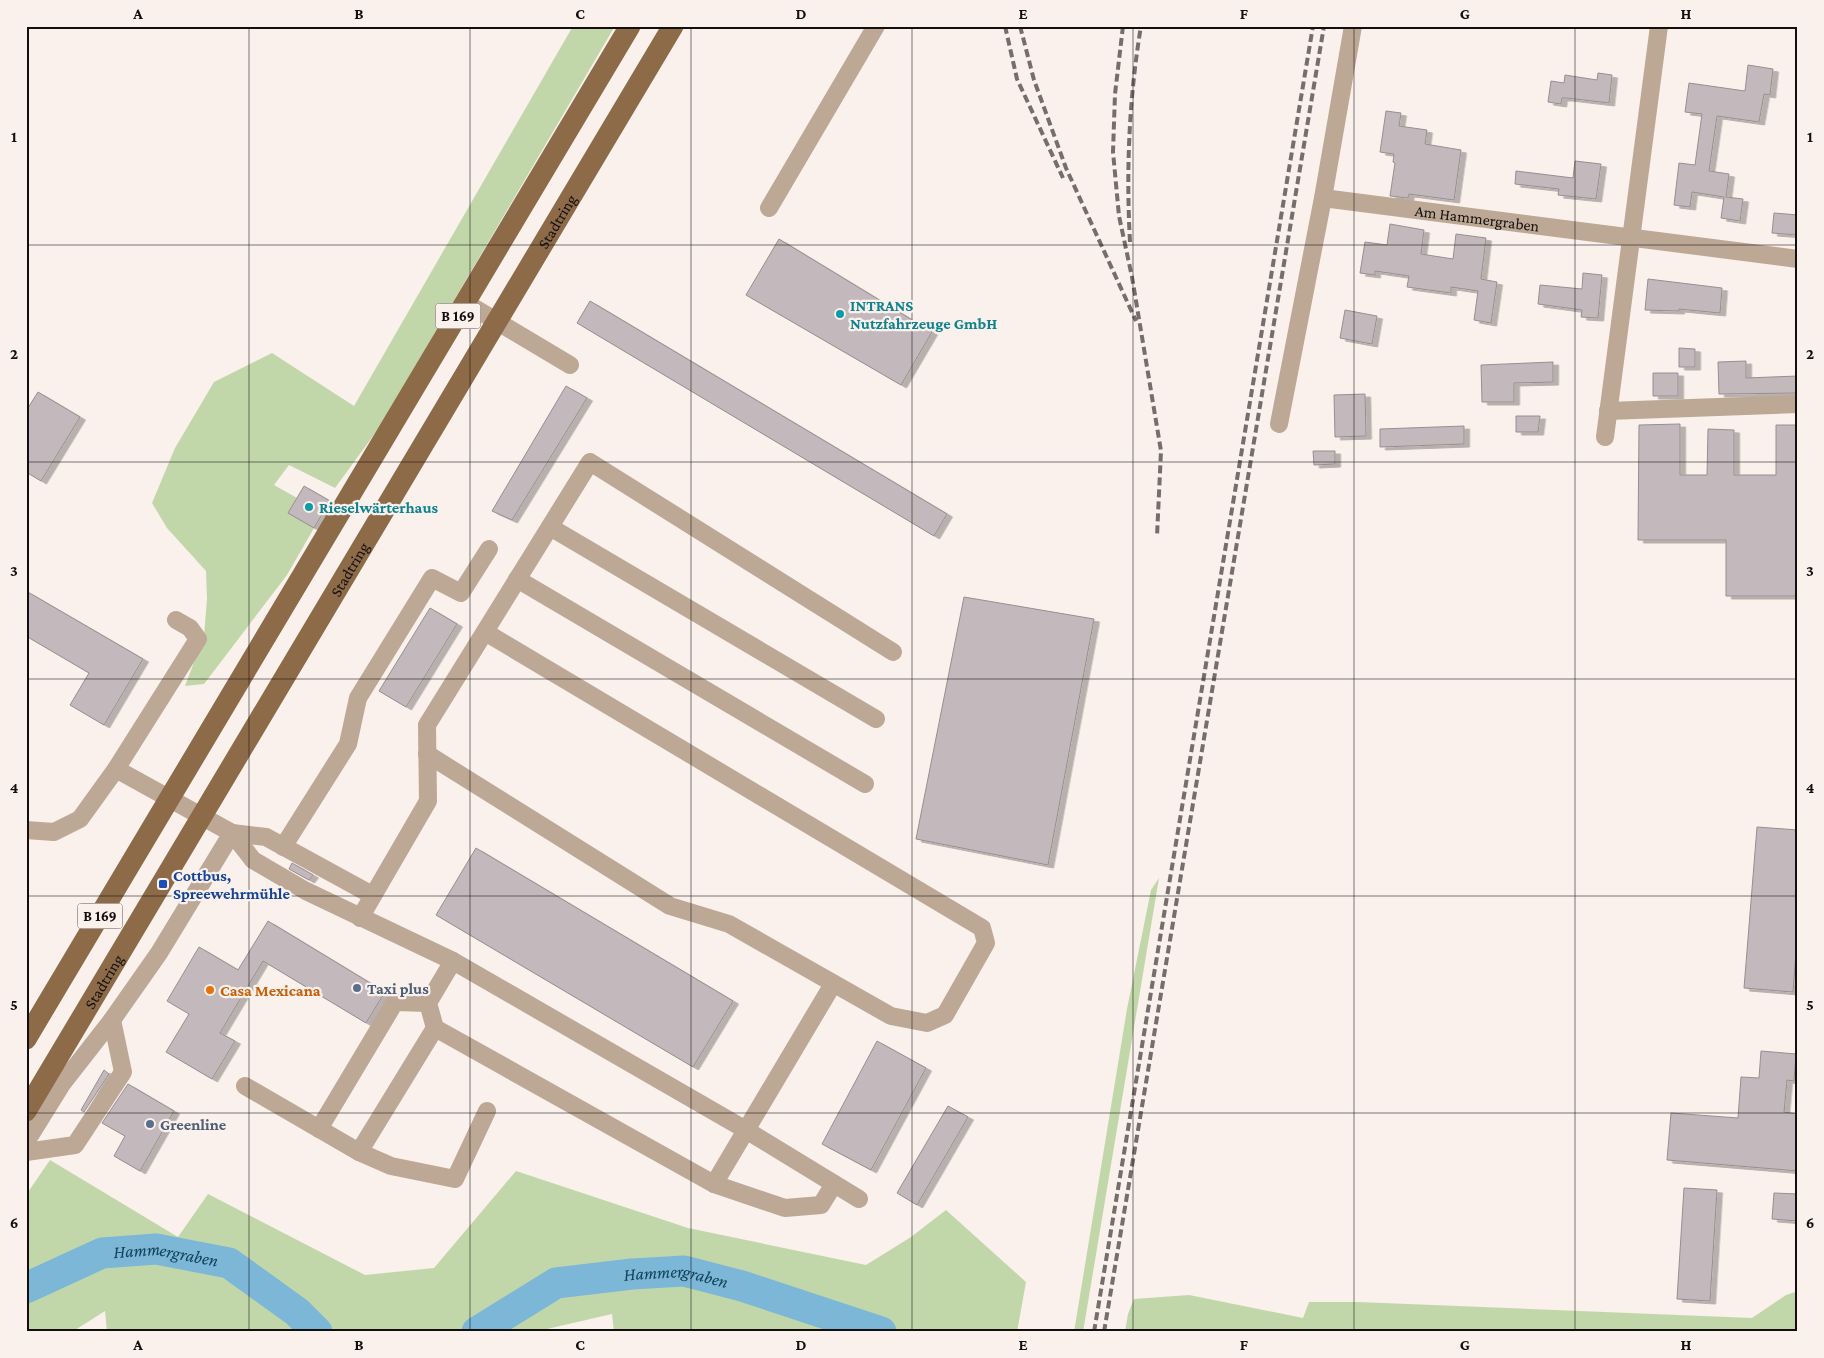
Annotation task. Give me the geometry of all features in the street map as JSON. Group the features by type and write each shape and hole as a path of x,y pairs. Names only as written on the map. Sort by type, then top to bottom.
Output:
{"main road":[{"name":"B 169","path":"26,1039 171,799 630,26"},
{"name":"Stadtring","path":"26,1111 673,26"}],"street":[{"path":"769,208 876,26"},
{"path":"1279,424 1323,198 1353,26"},
{"path":"1605,438 1659,26"},
{"name":"Am Hammergraben","path":"1323,198 1798,259"},
{"path":"466,303 570,366"},
{"path":"1608,411 1798,404"},
{"path":"360,918 428,800 427,725 590,462 893,652"},
{"path":"550,527 876,719"},
{"path":"284,847 348,744 358,698 432,578 461,593 489,549"},
{"path":"517,579 865,784"},
{"path":"26,830 54,832 80,819 116,769 198,639 190,628 176,620"},
{"path":"427,754 670,906 729,924 891,1016 927,1023 945,1015 986,943 982,928 485,632"},
{"path":"116,769 232,833 266,837 372,895"},
{"path":"232,833 253,860 306,891 453,962 746,1130 859,1199"},
{"path":"26,1142 62,1084 112,1020 159,952 232,833"},
{"path":"453,962 428,1003 435,1028 714,1184 785,1208 821,1205 834,1184"},
{"path":"714,1184 833,984"},
{"path":"319,1129 395,1002 428,1003"},
{"path":"26,1152 75,1145 123,1072 112,1020"},
{"path":"358,1152 435,1028"},
{"path":"245,1086 358,1152 391,1166 456,1179 487,1111"}],"green space":[{"path":"573,26 615,26 381,425 335,488 289,465 274,485 297,498 314,528 287,575 204,684 185,686 204,636 207,599 206,571 167,528 152,503 175,448 214,382 272,353 354,406"},
{"path":"1159,878 1083,1332 1074,1332 1127,1009 1151,890"},
{"path":"50,1160 178,1237 208,1194 365,1275 434,1268 516,1171 688,1228 866,1265 911,1237 946,1210 1026,1282 1017,1332 614,1332 612,1314 534,1332 107,1332 105,1311 72,1332 26,1332 26,1195"},
{"path":"1798,1291 1798,1332 1125,1332 1128,1314 1134,1299 1189,1295 1303,1318 1309,1302 1358,1302 1752,1318 1786,1295"}],"building":[{"path":"1748,65 1773,69 1770,95 1764,94 1759,122 1717,116 1709,171 1729,174 1726,197 1743,199 1740,221 1721,218 1724,197 1692,192 1690,207 1674,205 1679,163 1695,165 1702,114 1685,112 1689,83 1745,91"},
{"path":"1598,73 1612,75 1609,103 1567,98 1562,98 1561,104 1548,102 1551,81 1564,83 1565,75 1597,80"},
{"path":"1386,111 1401,113 1399,126 1427,130 1425,144 1461,150 1454,200 1409,194 1408,198 1390,196 1395,163 1393,162 1394,154 1380,152"},
{"path":"1575,161 1601,164 1596,199 1558,195 1559,189 1515,184 1516,171 1573,178"},
{"path":"1774,213 1798,215 1798,235 1772,233"},
{"path":"1390,224 1424,230 1421,254 1453,259 1456,234 1486,238 1481,279 1497,282 1491,323 1474,320 1478,291 1451,287 1451,293 1407,287 1409,276 1375,271 1375,275 1360,273 1365,242 1387,245"},
{"name":"INTRANS Nutzfahrzeuge GmbH","path":"779,239 932,332 901,385 746,295"},
{"path":"1583,273 1602,275 1598,318 1581,317 1582,310 1538,304 1540,285 1582,289"},
{"path":"1648,279 1722,288 1720,313 1679,309 1679,311 1645,310"},
{"path":"590,301 947,514 934,536 577,323"},
{"path":"1345,310 1377,316 1372,344 1340,338"},
{"path":"1679,348 1695,349 1695,367 1679,367"},
{"path":"1746,361 1746,378 1798,376 1798,393 1719,394 1718,362"},
{"path":"1553,362 1553,382 1514,383 1514,402 1482,402 1481,365"},
{"path":"1653,373 1678,373 1678,396 1653,396"},
{"path":"566,386 587,398 512,520 492,511"},
{"path":"38,392 80,417 41,481 26,472 26,411"},
{"path":"1365,394 1366,436 1335,437 1334,395"},
{"path":"1516,416 1540,416 1538,432 1516,432"},
{"path":"1680,424 1680,475 1707,475 1708,429 1734,430 1734,475 1776,475 1776,425 1798,425 1798,596 1726,596 1726,540 1638,540 1639,425"},
{"path":"1464,426 1464,444 1380,447 1380,429"},
{"path":"1313,451 1335,451 1335,464 1314,465"},
{"name":"Rieselwärterhaus","path":"304,486 330,501 314,528 288,513"},
{"path":"26,591 143,659 104,725 70,705 89,673 26,636"},
{"path":"964,597 1094,619 1048,865 916,839"},
{"path":"430,608 457,624 406,707 379,691"},
{"path":"1757,827 1798,830 1798,927 1793,992 1744,988"},
{"path":"476,848 733,1001 693,1067 436,915"},
{"path":"292,863 313,875 309,880 289,869"},
{"path":"268,921 385,992 366,1023 263,961 220,1033 235,1041 212,1079 166,1052 189,1014 167,1001 199,947 238,970"},
{"path":"877,1041 926,1068 871,1170 822,1144"},
{"path":"1761,1051 1796,1054 1794,1081 1787,1080 1784,1112 1798,1114 1798,1171 1667,1160 1671,1113 1738,1118 1741,1077 1759,1078"},
{"path":"104,1070 109,1074 84,1112 81,1110"},
{"name":"Greenline","path":"128,1084 174,1111 140,1171 114,1156 125,1136 102,1123"},
{"path":"948,1106 968,1117 917,1205 897,1193"},
{"path":"1684,1188 1717,1190 1710,1301 1677,1299"},
{"path":"1774,1193 1798,1194 1798,1221 1772,1219"}],"waterway":[{"name":"Hammergraben","path":"26,1288 102,1253 156,1249 229,1263 297,1312 317,1332"},
{"name":"Hammergraben","path":"477,1332 556,1283 632,1274 684,1271 742,1286 881,1332"}],"railway":[{"path":"1005,26 1017,79 1063,178"},
{"path":"1020,26 1034,80 1066,168 1136,321"},
{"path":"1123,26 1115,94 1113,152 1119,216 1132,277 1161,451 1157,536"},
{"path":"1130,242 1128,188 1131,107 1141,26"},
{"path":"1094,1332 1313,26"},
{"path":"1104,1332 1324,26"}],"place":[{"name":"INTRANS Nutzfahrzeuge GmbH","path":"840,314"},
{"name":"Rieselwärterhaus","path":"309,507"},
{"name":"Cottbus, Spreewehrmühle","path":"163,884"},
{"name":"Taxi plus","path":"357,988"},
{"name":"Casa Mexicana","path":"210,990"},
{"name":"Greenline","path":"150,1124"}]}
